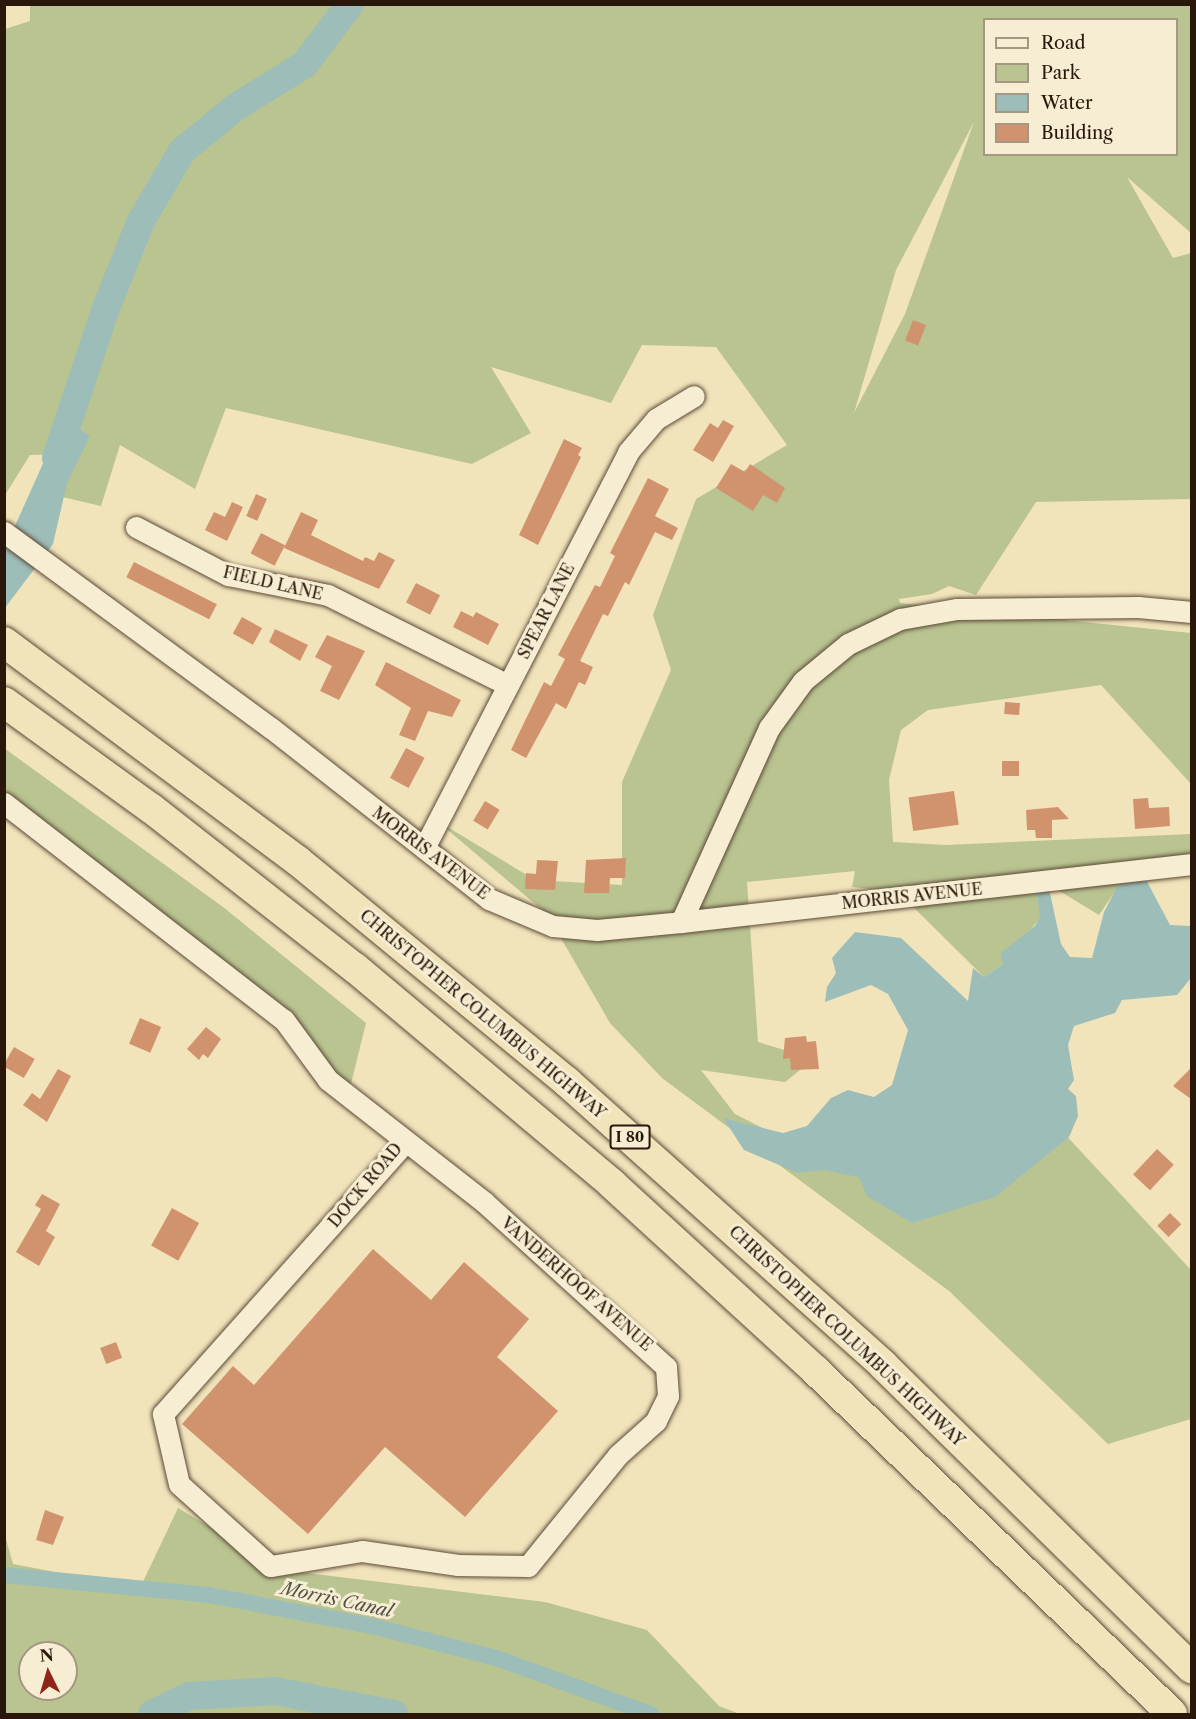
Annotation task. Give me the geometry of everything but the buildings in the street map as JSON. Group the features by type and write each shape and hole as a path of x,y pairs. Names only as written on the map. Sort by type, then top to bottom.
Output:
{"highway":[{"name":"CHRISTOPHER COLUMBUS HIGHWAY","path":"14,649 298,861 567,1082 883,1365 1191,1669"},
{"path":"4,702 285,913 612,1184 825,1379 1172,1714"}],"street":[{"name":"SPEAR LANE","path":"424,848 628,452 656,419 694,396"},
{"name":"FIELD LANE","path":"136,527 228,575 328,595 508,685"},
{"name":"MORRIS AVENUE","path":"4,532 489,898 554,926 597,930 681,922 1191,864"},
{"path":"681,922 770,728 803,681 848,644 900,619 957,609 1138,607 1191,612"},
{"name":"DOCK ROAD","path":"4,802 284,1020 328,1080 405,1142 163,1414 179,1484 270,1566 362,1551 427,1561"},
{"name":"VANDERHOOF AVENUE","path":"405,1142 484,1202 663,1360 669,1381 668,1396 656,1422 618,1455 528,1566 427,1561"}],"green space":[{"path":"30,5 1191,5 1191,233 1127,177 1173,258 1191,253 1191,499 1036,502 976,595 949,586 932,594 899,599 900,603 1191,633 1191,784 1101,685 928,710 901,730 889,780 893,842 946,845 1191,834 1191,873 1180,863 1118,887 1099,915 1048,884 1036,890 1041,917 1003,964 984,977 898,892 852,887 855,871 747,882 758,1042 814,1059 785,1082 701,1070 735,1114 792,1143 1049,1117 1191,1270 1191,1419 1108,1444 949,1291 662,1078 610,1023 547,914 436,820 535,880 622,885 622,782 671,670 653,615 696,499 787,445 716,347 642,345 611,403 491,367 531,433 472,464 226,408 195,489 120,445 101,506 58,496 67,454 30,455 5,495 5,29 30,21","holes":["974,122 905,314 854,413 896,270"]},
{"path":"4,748 223,907 366,1023 348,1096 288,1031 5,814"},
{"path":"178,1508 282,1570 545,1602 647,1630 719,1706 740,1714 5,1714 4,1532 13,1564 140,1588"}],"water":[{"path":"63,419 90,436 67,483 53,544 5,608 5,548"},
{"path":"1144,876 1170,925 1191,926 1191,978 1177,995 1122,1000 1115,1013 1074,1026 1068,1045 1074,1080 1068,1089 1076,1096 1078,1116 1069,1137 995,1197 912,1223 867,1196 859,1177 824,1170 798,1173 744,1150 723,1118 783,1133 807,1126 831,1098 848,1090 874,1097 892,1085 908,1030 888,994 871,985 825,1002 827,987 836,973 832,958 855,932 901,938 968,1001 973,968 984,977 1003,964 1001,953 1035,926 1040,917 1036,889 1048,884 1061,944 1070,957 1092,958 1104,912 1117,887"}],"waterway":[{"path":"56,458 106,308 141,221 182,151 236,107 305,64 350,4"},
{"name":"Morris Canal","path":"4,1575 209,1595 372,1626 496,1658 651,1714"},
{"path":"152,1714 189,1696 275,1691 394,1714"}]}
